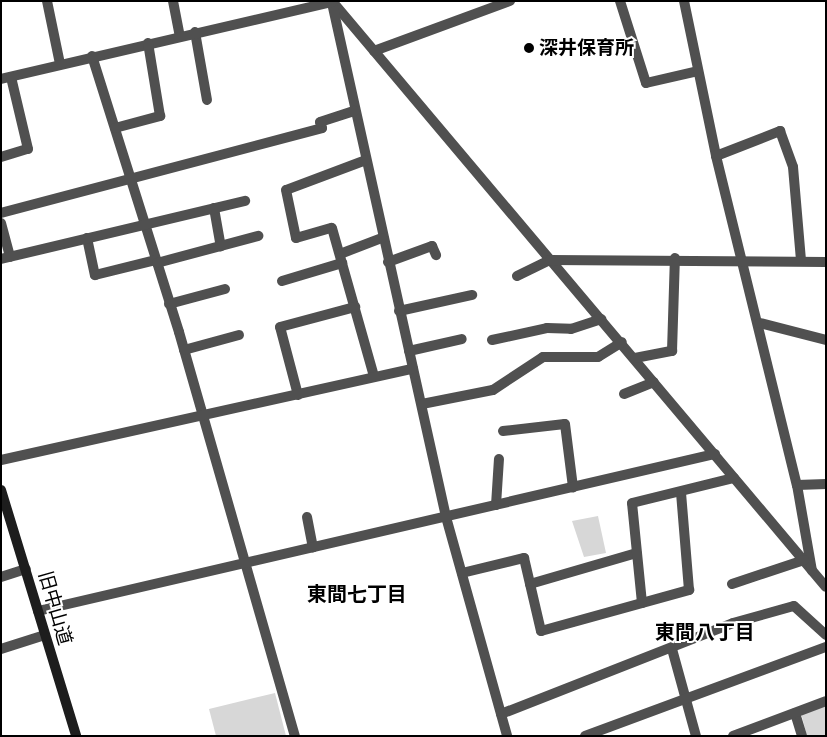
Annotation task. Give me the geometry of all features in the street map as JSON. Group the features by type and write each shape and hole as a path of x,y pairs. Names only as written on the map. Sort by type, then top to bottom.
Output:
{"main road":[{"name":"旧中山道","path":"1,490 4,512 26,569 76,736"}],"street":[{"path":"47,1 60,64"},
{"path":"173,1 180,36"},
{"path":"332,1 550,260 622,342 826,587"},
{"path":"1,157 28,149 6,78 92,56 332,1"},
{"path":"332,1 382,238 422,404 446,517 507,736"},
{"path":"374,51 510,1"},
{"path":"620,1 646,83 698,71"},
{"path":"684,1 716,156 760,323 797,485 812,571"},
{"path":"195,32 207,100"},
{"path":"115,128 160,116 148,43"},
{"path":"92,56 184,350 295,736"},
{"path":"1,213 322,128 320,122 354,111"},
{"path":"716,156 780,131 793,167 801,260"},
{"path":"366,160 286,190 296,238 332,228 374,376"},
{"path":"1,223 5,258 245,201"},
{"path":"214,208 221,246"},
{"path":"87,238 95,275 156,262 258,236"},
{"path":"282,281 341,259 382,238"},
{"path":"388,262 432,246 436,255"},
{"path":"635,358 672,351 675,258"},
{"path":"517,276 550,260 743,258 826,262"},
{"path":"170,304 226,289"},
{"path":"400,311 472,295"},
{"path":"298,395 280,327 355,308"},
{"path":"492,340 547,328 571,329 601,318"},
{"path":"760,323 826,340"},
{"path":"184,350 239,335"},
{"path":"409,352 462,339"},
{"path":"422,404 493,390 543,357 598,357 622,342"},
{"path":"1,460 204,418 374,376 413,369"},
{"path":"624,394 654,382"},
{"path":"503,431 565,424 573,487"},
{"path":"38,611 714,454"},
{"path":"496,505 499,459"},
{"path":"642,603 632,503 681,493 734,478"},
{"path":"797,485 826,484"},
{"path":"462,573 524,558 541,630 688,590 681,493"},
{"path":"307,517 313,547"},
{"path":"530,584 637,553"},
{"path":"732,584 804,560"},
{"path":"1,576 26,569"},
{"path":"501,714 672,649 734,623 794,606 826,635"},
{"path":"1,649 45,634"},
{"path":"585,736 826,647"},
{"path":"672,649 696,736"},
{"path":"738,735 826,700"},
{"path":"795,713 802,736"}],"shaded area":[{"path":"598,516 606,553 584,557 572,521"},
{"path":"275,693 286,736 216,736 209,709"},
{"path":"826,703 826,736 807,736 801,713"}],"place":[{"name":"深井保育所","path":"529,48"}],"district":[{"name":"東間七丁目","path":"357,594"},
{"name":"東間八丁目","path":"705,632"}]}
